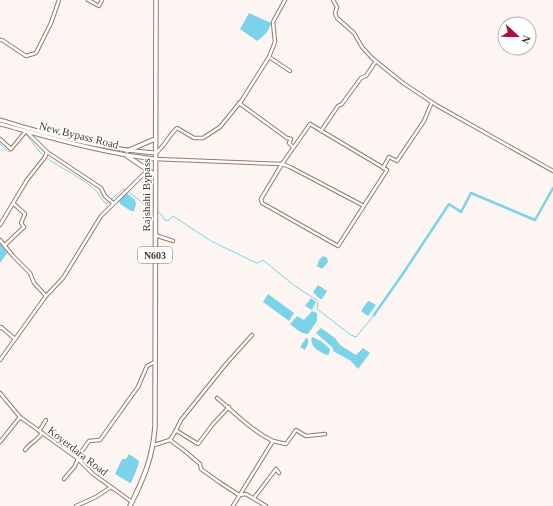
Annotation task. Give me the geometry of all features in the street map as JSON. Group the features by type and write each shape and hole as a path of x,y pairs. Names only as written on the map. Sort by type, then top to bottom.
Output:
{"highway":[{"name":"Rajshahi Bypass","path":"131,504 149,463 154,445 155,426 156,0"},
{"path":"128,151 155,139"},
{"path":"127,156 155,175"}],"main road":[{"path":"0,120 56,137 128,151 156,153"},
{"name":"New Bypass Road","path":"0,124 83,147 127,156 155,159"}],"street":[{"path":"0,40 26,56 36,54 51,23 59,0"},
{"path":"88,0 99,6 102,0"},
{"path":"156,153 160,150 172,132 177,128 194,138 203,138 220,127 239,103 269,57 275,42 273,22 285,0"},
{"path":"333,0 337,7 335,13 337,18 354,33 362,47 403,83 493,138 553,171"},
{"path":"269,57 290,71"},
{"path":"321,131 338,106 342,104 361,78 366,76 376,60"},
{"path":"383,168 389,157 398,161 424,121 432,102"},
{"path":"239,103 287,138 291,139 289,143 291,144 290,146 294,147"},
{"path":"310,124 321,131 387,170 338,246 262,203 262,199 282,164 310,124"},
{"path":"0,139 10,149 26,131 47,152 101,188 105,196 113,203"},
{"path":"0,225 14,204 27,180 45,157 47,152"},
{"path":"155,159 282,164 364,206"},
{"path":"0,360 46,296 63,278 100,216 148,170"},
{"path":"5,245 24,227 21,223 25,214 14,204"},
{"path":"155,235 173,241"},
{"path":"0,240 30,273 34,283 46,296"},
{"path":"0,328 1,327 15,339"},
{"path":"154,445 170,440 181,420 226,364 252,335"},
{"path":"64,479 75,466 78,458 89,441 100,440 138,387 147,366 155,362"},
{"name":"Koyerdara Road","path":"0,393 20,417 78,458 93,474 131,504"},
{"path":"217,398 254,430 273,441 286,444 296,430 306,436 325,434"},
{"path":"175,432 177,431 198,444 213,424 229,407"},
{"path":"0,442 20,417"},
{"path":"25,450 30,443 38,440 46,420"},
{"path":"170,440 200,464 201,469 239,495 246,494 268,506"},
{"path":"233,506 273,441"},
{"path":"254,498 276,469 278,473"},
{"path":"76,506 96,497 111,487"}],"water":[{"path":"249,13 271,23 266,33 257,41 240,29"},
{"path":"127,193 135,200 136,204 134,211 131,211 120,204 119,201"},
{"path":"0,242 8,252 0,263"},
{"path":"323,256 327,258 328,262 322,269 317,266 319,260"},
{"path":"318,285 327,291 322,299 320,299 313,292"},
{"path":"268,294 294,313 289,321 263,302"},
{"path":"311,298 316,302 312,310 305,306"},
{"path":"368,301 376,305 368,316 361,311"},
{"path":"312,311 317,313 317,321 308,334 301,332 290,324 297,316 304,320"},
{"path":"321,328 335,338 340,345 356,355 363,348 370,353 358,369 351,361 333,351 333,348 316,333"},
{"path":"312,337 321,341 330,349 329,354 324,354 313,346 311,340"},
{"path":"306,338 308,339 308,344 305,350 300,347"},
{"path":"129,454 139,461 131,483 115,474 122,459 126,459"}],"waterway":[{"path":"24,135 27,135 45,157 78,177 97,192 106,204 123,189 125,189 151,211"},
{"path":"0,144 9,152 11,150"},
{"path":"374,315 449,204 461,212 471,193 535,220 553,188"},
{"path":"159,212 165,220 168,221 173,216 211,241 252,261 257,263 263,260 295,286 318,301 317,309 351,335 356,337 374,315"}]}
